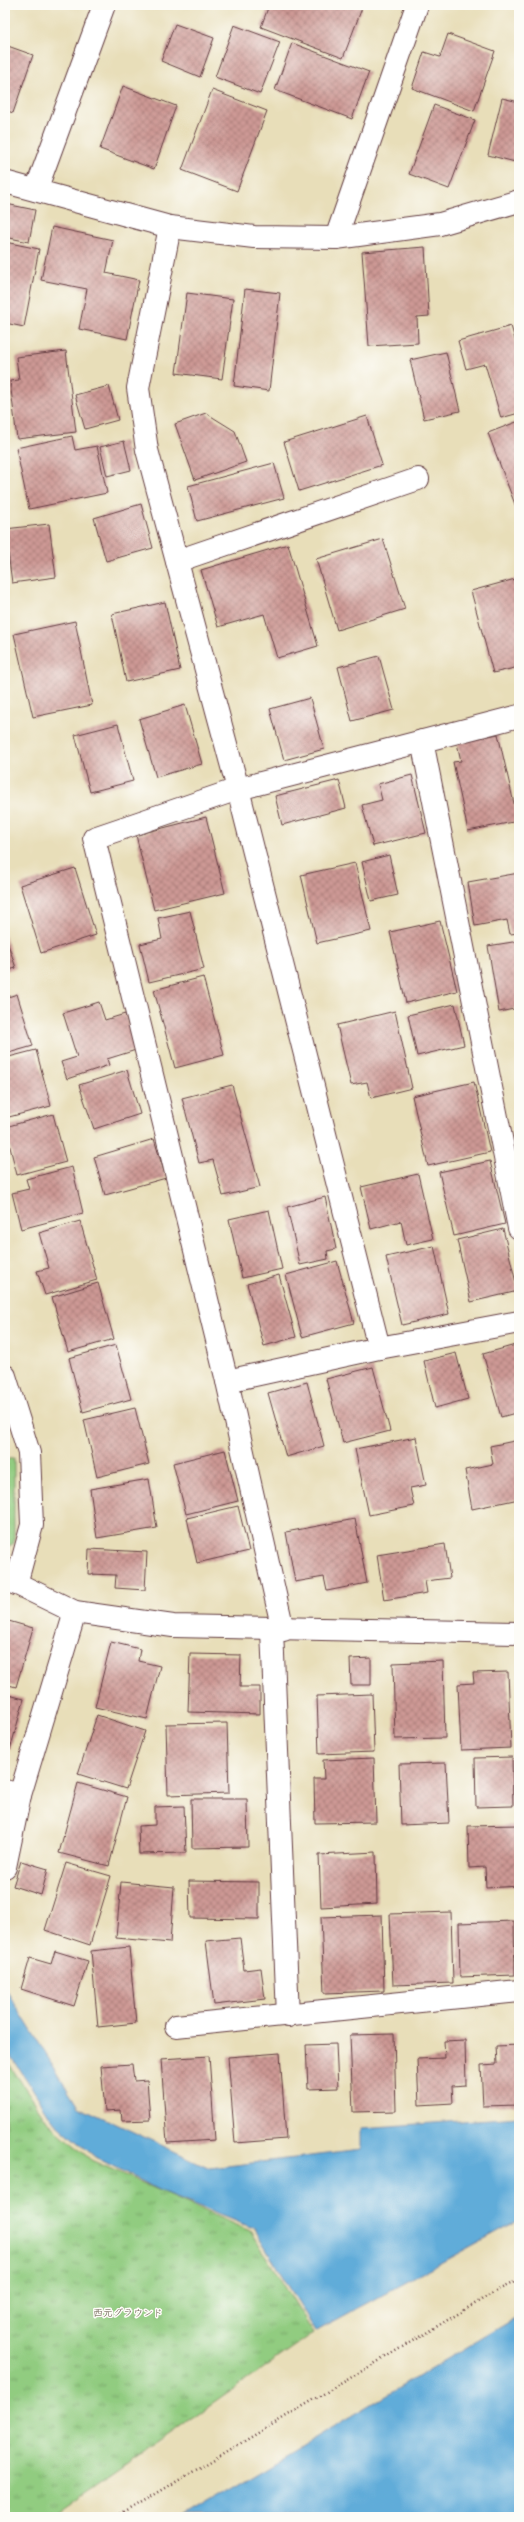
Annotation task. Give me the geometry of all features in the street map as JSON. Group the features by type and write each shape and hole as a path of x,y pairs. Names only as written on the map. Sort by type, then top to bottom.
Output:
{"street":[{"path":"36,190 104,5"},
{"path":"336,238 417,5"},
{"path":"5,182 170,227 254,238 336,238 440,224 519,200"},
{"path":"170,227 138,388 147,450 238,789 379,1348"},
{"path":"177,561 418,479"},
{"path":"288,2016 277,1630 227,1381 94,838 238,789 519,716"},
{"path":"422,741 519,1228"},
{"path":"227,1381 379,1348 519,1322"},
{"path":"5,1376 29,1453 32,1525 10,1580 75,1612 173,1626 277,1630 519,1633"},
{"path":"5,1867 12,1793 75,1612"},
{"path":"176,2026 288,2016 519,1990"}],"path":[{"path":"117,2517 498,2290 519,2280"}],"green space":[{"path":"14,1458 14,1543 5,1550 5,1460"},
{"name":"西元グラウンド","path":"5,2058 48,2122 91,2160 250,2231 314,2333 51,2517 5,2517"}],"water":[{"path":"5,1988 78,2106 210,2168 361,2150 361,2128 519,2117 519,2220 316,2331 253,2228 163,2192 95,2157 52,2119 5,2046"},
{"path":"519,2316 519,2517 183,2517"}],"building":[{"path":"269,5 355,5 362,8 343,58 261,27"},
{"path":"175,24 214,38 200,77 161,61"},
{"path":"234,25 280,42 260,94 215,77"},
{"path":"448,34 495,51 474,111 412,88 424,52 440,57"},
{"path":"292,43 369,72 352,119 275,90"},
{"path":"5,45 33,55 13,113 5,110"},
{"path":"123,86 176,106 154,169 100,149"},
{"path":"212,90 267,111 237,191 182,170"},
{"path":"502,98 519,102 519,163 488,155"},
{"path":"434,105 475,120 449,189 409,174"},
{"path":"6,204 35,210 29,242 5,237"},
{"path":"52,227 113,240 106,273 139,280 127,339 79,329 87,289 41,280"},
{"path":"5,242 39,249 24,327 5,323"},
{"path":"425,247 429,316 417,317 418,343 369,346 362,252"},
{"path":"245,289 280,293 269,391 234,386"},
{"path":"187,293 233,299 222,379 176,373"},
{"path":"511,326 519,353 519,413 501,418 485,364 466,369 458,341"},
{"path":"66,351 76,432 17,439 10,381 19,380 16,357"},
{"path":"446,352 460,411 424,419 410,360"},
{"path":"109,386 118,420 85,429 75,395"},
{"path":"206,413 235,431 246,462 195,480 175,424"},
{"path":"367,416 382,465 299,491 284,442"},
{"path":"519,421 519,515 488,433"},
{"path":"72,436 75,450 97,446 107,493 29,509 16,448"},
{"path":"124,441 131,470 107,476 100,447"},
{"path":"274,463 284,498 197,521 188,486"},
{"path":"141,504 153,548 106,561 94,518"},
{"path":"49,524 56,577 12,583 5,529"},
{"path":"383,539 405,609 337,630 316,559"},
{"path":"288,544 318,646 277,658 264,614 218,627 201,570"},
{"path":"519,578 519,667 493,673 471,591"},
{"path":"165,602 180,670 126,682 112,614"},
{"path":"75,621 92,705 33,717 14,634"},
{"path":"379,656 394,710 352,721 338,667"},
{"path":"310,698 324,749 284,760 270,709"},
{"path":"185,705 202,764 156,777 139,719"},
{"path":"118,724 133,781 90,792 75,735"},
{"path":"498,734 518,821 468,831 453,762 461,761 457,743"},
{"path":"412,775 426,833 373,846 362,805 382,800 378,784"},
{"path":"339,780 346,808 282,825 275,796"},
{"path":"206,817 225,893 154,910 136,835"},
{"path":"389,855 398,895 371,901 362,862"},
{"path":"355,863 371,931 317,943 301,875"},
{"path":"75,868 96,935 41,953 20,885"},
{"path":"519,873 519,933 510,934 507,920 475,926 468,882"},
{"path":"190,911 204,969 149,982 140,944 162,939 158,918"},
{"path":"440,921 457,991 406,1003 390,932"},
{"path":"5,935 16,968 5,971"},
{"path":"519,941 519,1008 499,1012 488,946"},
{"path":"203,977 224,1055 175,1068 154,990"},
{"path":"17,994 33,1046 5,1054 5,998"},
{"path":"99,1002 105,1020 125,1014 136,1050 107,1059 109,1065 67,1079 61,1062 77,1057 63,1013"},
{"path":"455,1004 464,1045 417,1056 408,1015"},
{"path":"395,1011 412,1088 371,1098 367,1082 351,1085 337,1025"},
{"path":"36,1050 51,1106 5,1118 5,1058"},
{"path":"127,1070 140,1114 94,1129 79,1085"},
{"path":"474,1082 490,1152 428,1166 412,1096"},
{"path":"232,1085 260,1187 223,1196 213,1160 199,1163 182,1098"},
{"path":"53,1114 66,1162 17,1175 5,1127"},
{"path":"154,1139 166,1178 105,1195 94,1157"},
{"path":"490,1161 505,1224 454,1236 439,1172"},
{"path":"72,1167 83,1213 21,1229 12,1193 29,1189 26,1179"},
{"path":"418,1174 433,1239 406,1245 401,1221 371,1229 361,1187"},
{"path":"325,1197 336,1249 327,1251 328,1259 300,1265 287,1207"},
{"path":"269,1210 282,1269 242,1278 229,1219"},
{"path":"80,1221 97,1280 45,1295 37,1271 49,1268 39,1233"},
{"path":"503,1229 518,1291 471,1302 457,1240"},
{"path":"434,1246 449,1314 402,1325 386,1257"},
{"path":"337,1261 354,1323 302,1337 286,1275"},
{"path":"279,1275 296,1337 264,1346 247,1284"},
{"path":"98,1283 114,1339 68,1352 52,1297"},
{"path":"519,1344 519,1412 501,1417 483,1354"},
{"path":"116,1345 131,1399 83,1412 69,1358"},
{"path":"456,1353 468,1399 435,1408 424,1361"},
{"path":"373,1367 390,1431 343,1443 326,1379"},
{"path":"307,1382 324,1446 286,1457 268,1393"},
{"path":"135,1408 149,1464 97,1477 84,1420"},
{"path":"416,1437 426,1485 410,1488 414,1506 369,1515 355,1449"},
{"path":"519,1440 519,1499 472,1509 465,1470 493,1464 490,1446"},
{"path":"225,1450 238,1501 186,1514 173,1463"},
{"path":"149,1479 157,1528 97,1538 90,1489"},
{"path":"238,1506 249,1551 197,1563 187,1518"},
{"path":"355,1519 367,1583 327,1591 324,1577 295,1582 286,1532"},
{"path":"445,1544 450,1578 425,1581 427,1593 384,1600 377,1555"},
{"path":"89,1549 147,1552 145,1590 115,1588 116,1575 88,1574"},
{"path":"5,1620 33,1628 16,1687 5,1684"},
{"path":"111,1642 140,1649 138,1661 160,1666 147,1719 95,1707"},
{"path":"190,1654 241,1655 240,1687 260,1687 260,1714 188,1712"},
{"path":"371,1658 371,1685 351,1685 350,1659"},
{"path":"443,1661 445,1738 395,1739 393,1663"},
{"path":"508,1672 511,1748 461,1750 458,1684 474,1683 473,1673"},
{"path":"5,1694 24,1699 10,1750 5,1749"},
{"path":"372,1694 374,1752 319,1754 317,1696"},
{"path":"97,1715 145,1731 126,1789 78,1774"},
{"path":"227,1723 229,1793 168,1795 166,1724"},
{"path":"512,1757 513,1806 476,1807 475,1758"},
{"path":"374,1758 376,1822 315,1823 314,1779 324,1779 323,1760"},
{"path":"446,1763 449,1823 401,1825 399,1764"},
{"path":"78,1783 127,1797 109,1866 59,1853"},
{"path":"191,1799 247,1799 248,1847 192,1848"},
{"path":"184,1806 186,1853 139,1854 138,1826 155,1825 155,1807"},
{"path":"519,1825 519,1886 486,1888 485,1867 469,1868 468,1826"},
{"path":"376,1852 377,1904 321,1907 319,1855"},
{"path":"21,1861 48,1869 41,1895 13,1886"},
{"path":"66,1863 111,1876 90,1945 45,1930"},
{"path":"189,1881 259,1882 259,1919 190,1918"},
{"path":"121,1882 174,1887 170,1943 116,1938"},
{"path":"451,1912 453,1983 393,1985 390,1914"},
{"path":"382,1915 384,1991 324,1993 321,1917"},
{"path":"514,1921 515,1975 460,1977 459,1923"},
{"path":"240,1938 244,1970 261,1968 265,1999 214,2005 206,1941"},
{"path":"129,1947 136,2023 98,2027 91,1951"},
{"path":"55,1951 88,1961 74,2006 21,1989 30,1958 51,1964"},
{"path":"394,2034 396,2111 353,2112 350,2035"},
{"path":"465,2040 466,2085 452,2086 453,2103 419,2105 417,2059 445,2058 444,2041"},
{"path":"336,2044 338,2088 308,2089 306,2045"},
{"path":"519,2045 519,2105 483,2106 481,2065 497,2064 496,2046"},
{"path":"280,2053 286,2139 235,2143 228,2057"},
{"path":"209,2056 215,2140 167,2143 161,2059"},
{"path":"132,2064 134,2081 147,2080 150,2120 122,2121 121,2110 105,2111 101,2066"}]}
